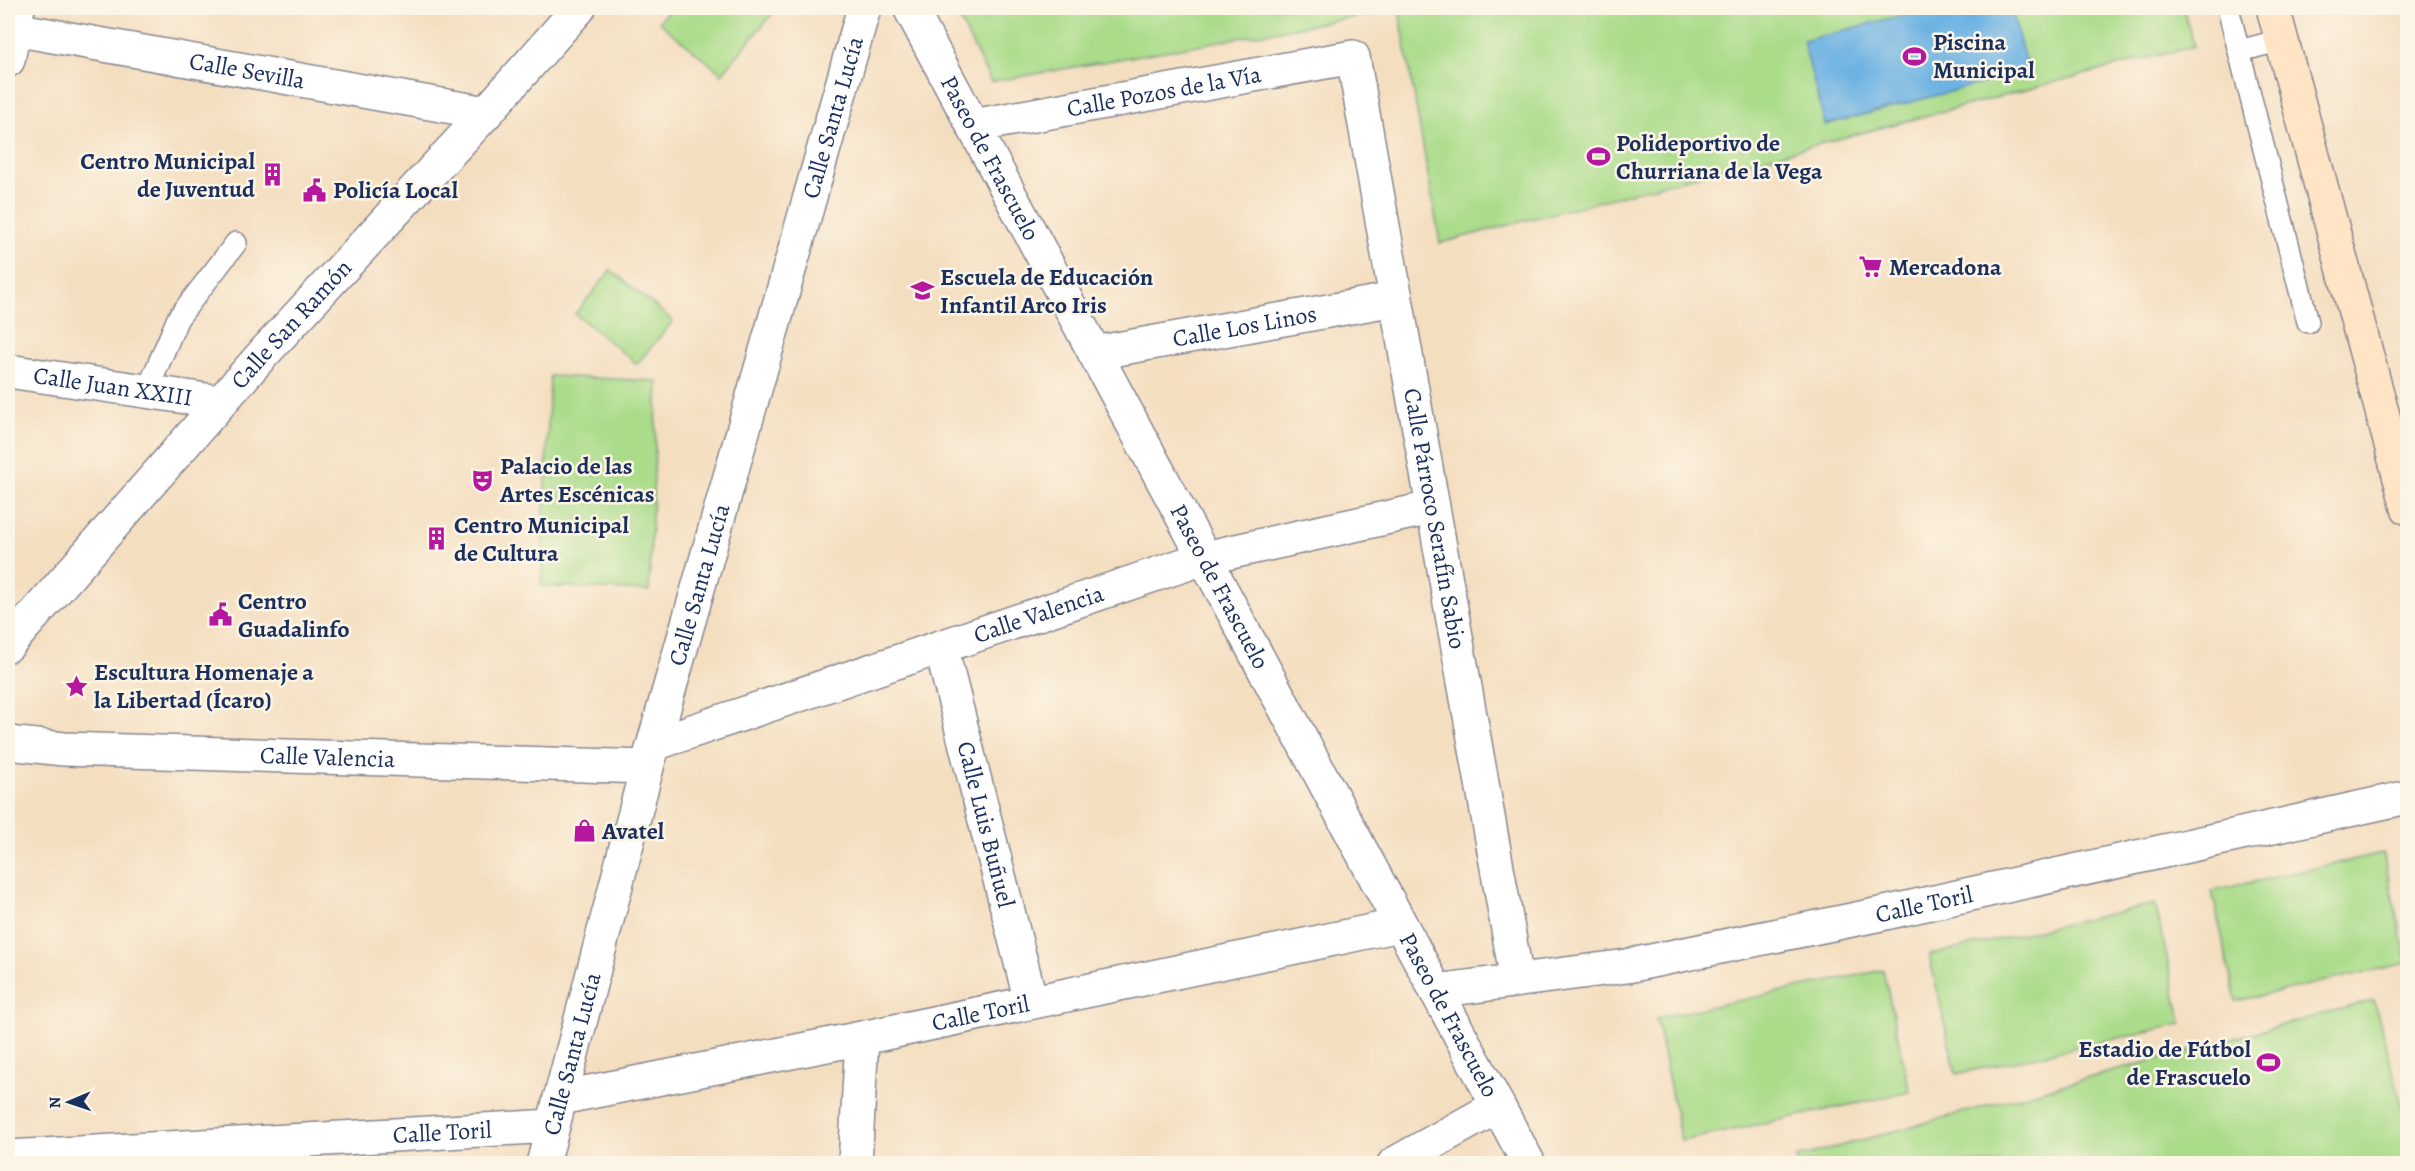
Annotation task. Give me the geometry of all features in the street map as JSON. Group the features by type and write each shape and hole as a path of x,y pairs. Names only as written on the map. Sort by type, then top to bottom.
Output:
{"main road":[{"path":"2273,8 2408,508"}],"street":[{"name":"Calle San Ramón","path":"8,645 220,402 486,113 579,8"},
{"name":"Calle Santa Lucía","path":"543,1164 650,755 864,8"},
{"name":"Paseo de Frascuelo","path":"910,8 1529,1164"},
{"name":"Calle Sevilla","path":"12,31 486,113"},
{"name":"Calle Pozos de la Vía","path":"973,126 1353,57"},
{"name":"Calle Párroco Serafín Sabio","path":"1353,57 1431,508 1517,980"},
{"name":"Calle Los Linos","path":"1095,353 1395,298"},
{"name":"Calle Juan XXIII","path":"8,371 220,402"},
{"name":"Calle Valencia","path":"8,743 64,749 650,755 941,647 1204,558 1431,508"},
{"name":"Calle Luis Buñuel","path":"941,647 1031,1002"},
{"name":"Calle Toril","path":"1437,992 1627,966 1876,915 2408,796"},
{"name":"Calle Toril","path":"8,1156 556,1112 862,1038 1400,925"},
{"path":"855,1164 862,1038"},
{"path":"1394,1164 1498,1106"}],"lane":[{"path":"2228,8 2308,322"},
{"path":"2239,51 2282,40"},
{"path":"147,392 178,318 236,243"}],"green space":[{"path":"670,8 777,8 722,74 659,22"},
{"name":"Polideportivo de Churriana de la Vega","path":"954,8 2183,8 2194,46 1440,243 1399,9 991,82"},
{"path":"611,270 673,321 637,364 575,314"},
{"path":"550,376 658,381 649,591 541,586"},
{"path":"2383,853 2407,963 2236,1001 2212,891"},
{"path":"2155,904 2182,1024 1956,1074 1929,955"},
{"path":"1883,970 1910,1092 1681,1141 1656,1018"},
{"name":"Estadio de Fútbol de Frascuelo","path":"2374,1000 2407,1125 2407,1163 1798,1163 1796,1158"}],"water":[{"name":"Piscina Municipal","path":"1929,8 2011,8 2028,71 1825,125 1803,41"}],"place":[{"name":"Piscina Municipal","path":"1915,56"},
{"name":"Polideportivo de Churriana de la Vega","path":"1598,157"},
{"name":"Centro Municipal de Juventud","path":"273,175"},
{"name":"Policía Local","path":"315,190"},
{"name":"Mercadona","path":"1871,267"},
{"name":"Escuela de Educación Infantil Arco Iris","path":"922,291"},
{"name":"Palacio de las Artes Escénicas","path":"482,480"},
{"name":"Centro Municipal de Cultura","path":"436,539"},
{"name":"Centro Guadalinfo","path":"220,615"},
{"name":"Escultura Homenaje a la Libertad (Ícaro)","path":"76,686"},
{"name":"Avatel","path":"584,831"},
{"name":"Estadio de Fútbol de Frascuelo","path":"2269,1063"}]}
